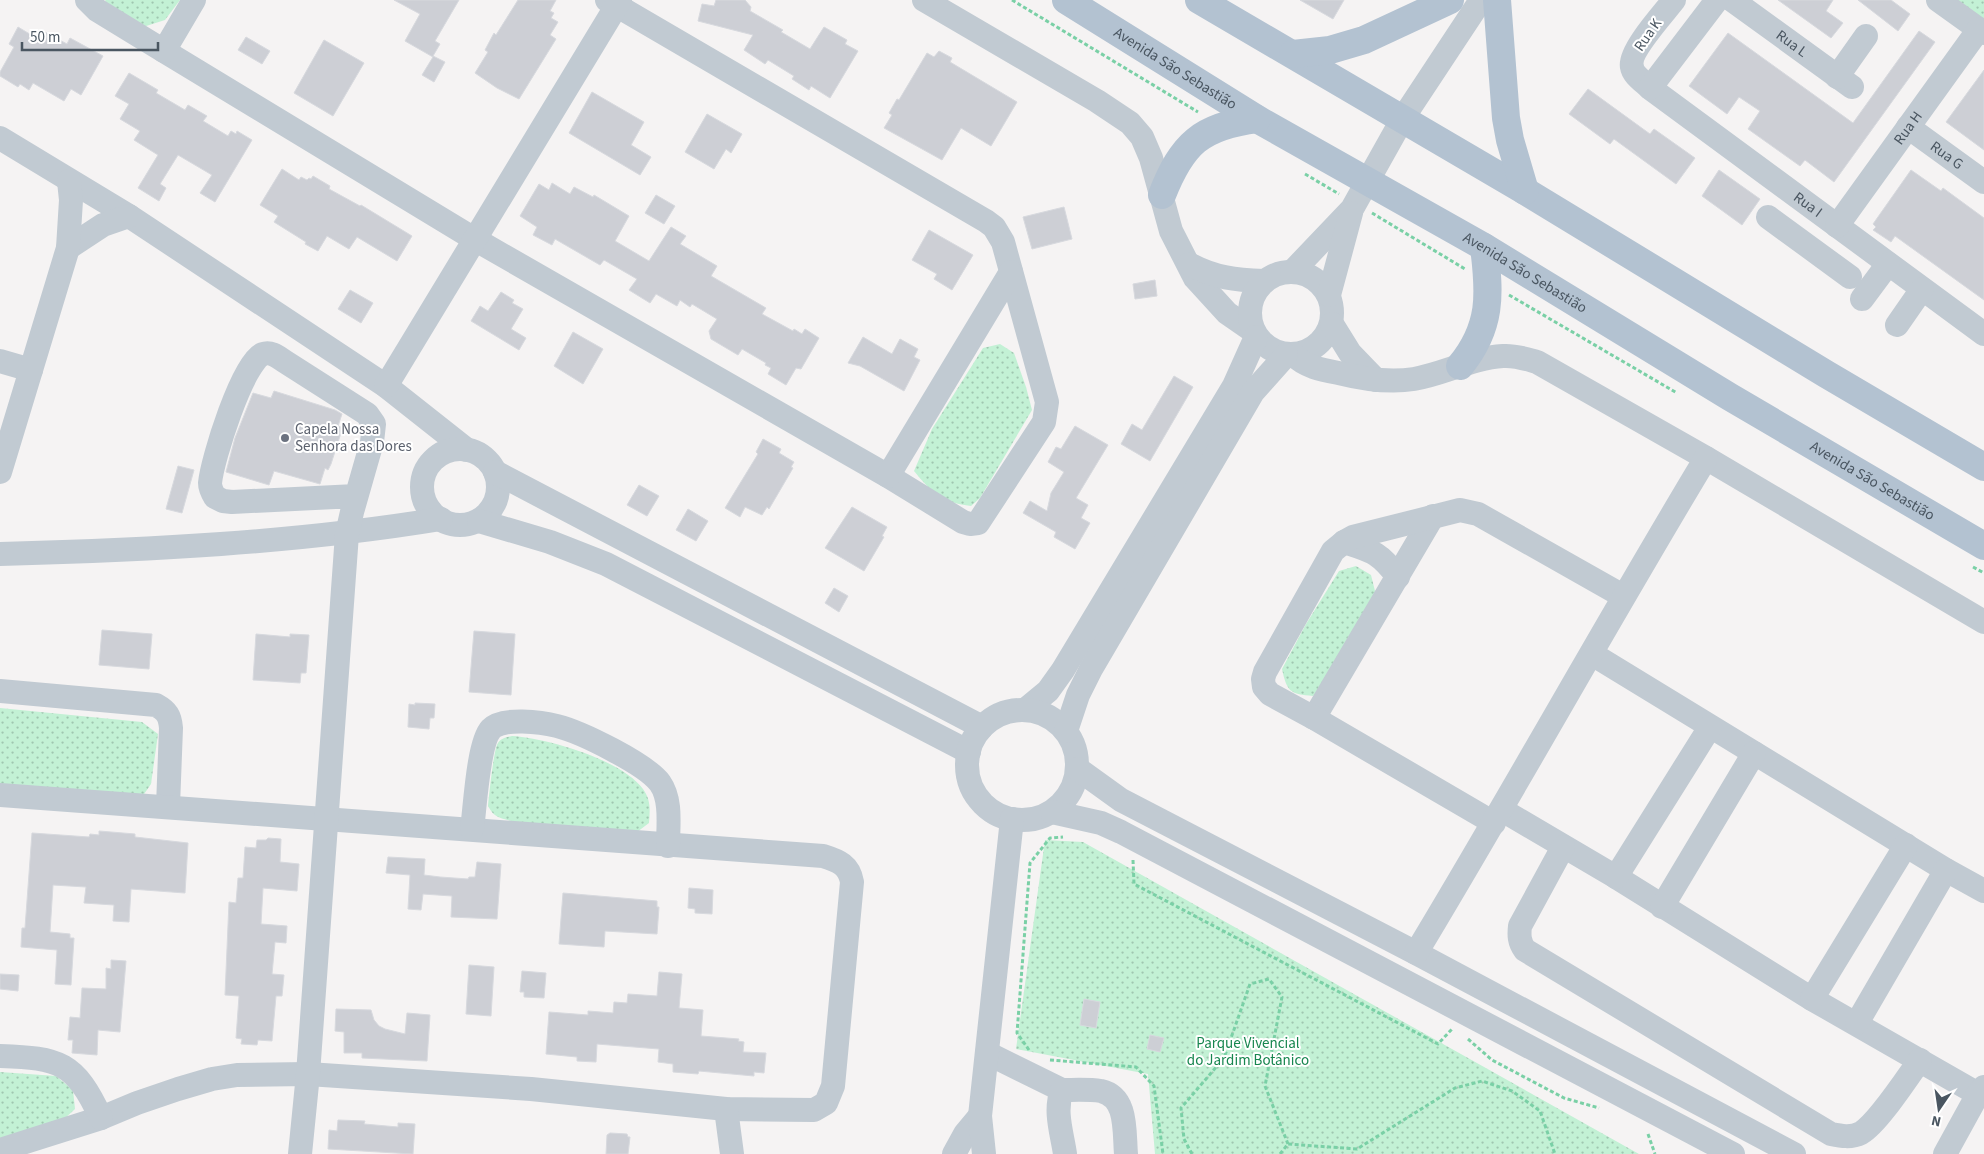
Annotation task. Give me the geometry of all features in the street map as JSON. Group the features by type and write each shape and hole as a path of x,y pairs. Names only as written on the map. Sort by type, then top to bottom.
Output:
{"main road":[{"name":"Avenida São Sebastião","path":"1066,0 1257,118 1484,247 1730,397 1984,546"},
{"path":"1200,0 1403,118 1826,374 1984,467"},
{"path":"1293,54 1330,50 1364,40 1450,0"},
{"path":"1497,0 1506,118 1510,140 1525,191"},
{"path":"1162,195 1177,161 1196,140 1220,126 1257,118"},
{"path":"1460,366 1474,346 1481,331 1488,304 1489,283 1484,247"}],"street":[{"path":"88,0 97,10 476,240 888,476 963,522 970,524 978,523 1044,422 1047,402 1011,272 998,233 986,221 614,2 476,240 386,386"},
{"path":"164,51 194,0"},
{"path":"924,0 1097,101 1130,123 1142,137 1151,158 1171,232 1195,278 1208,294 1233,318 1274,351 1290,355 1316,368 1376,380 1401,381 1415,379 1504,356 1520,357 1537,362 1706,458 1984,622"},
{"path":"1292,272 1352,208 1403,118 1481,0"},
{"name":"Rua K","path":"1642,80 1631,61 1636,50 1674,0"},
{"path":"1642,80 1717,0"},
{"name":"Rua L","path":"1732,0 1845,82 1866,36"},
{"path":"1938,0 1982,31"},
{"name":"Rua H","path":"1824,258 1840,229 1908,127 1982,31"},
{"name":"Rua I","path":"1642,80 1840,229 1984,334"},
{"name":"Rua G","path":"1908,127 1984,182"},
{"path":"0,138 129,216 386,386 467,450 478,454 488,461 495,472 499,485 497,499 490,512 479,521 466,525 453,524 441,520 430,510 423,496 423,481 428,467 438,456 452,450 467,450"},
{"path":"0,472 68,248 71,200 69,181"},
{"path":"1329,295 1352,208"},
{"path":"68,248 103,226 129,216"},
{"path":"1768,217 1850,277"},
{"path":"1189,264 1212,276 1264,281"},
{"path":"1862,299 1888,264"},
{"path":"888,476 1011,272"},
{"path":"1026,710 1048,691 1063,670 1234,386 1255,334 1250,318 1250,304 1255,292 1264,281 1273,276 1292,272 1305,274 1315,279 1329,295 1332,306 1332,324 1328,334 1304,353 1290,355 1253,392 1100,652 1078,695 1066,731"},
{"path":"1897,325 1922,289"},
{"path":"1332,324 1350,353 1376,380"},
{"path":"300,1154 308,1074 347,534 372,442 374,424 368,414 271,353 264,353 259,356 252,362 244,376 222,438 210,484 215,497 223,501 232,502 356,496"},
{"path":"0,360 31,370"},
{"path":"1416,953 1592,654 1623,596 1706,458"},
{"path":"495,472 982,727"},
{"path":"1623,596 1472,511 1460,510 1433,516 1353,537 1333,551 1265,672 1264,688 1270,694 1498,816 1564,847 1616,877 1812,999 1858,1023 1920,1060 1981,1090 1945,1154"},
{"path":"1314,718 1433,516"},
{"path":"0,554 196,546 347,534 441,520"},
{"path":"479,521 550,542 606,564 968,752"},
{"path":"1344,542 1378,554 1398,577"},
{"path":"1592,654 1946,870 1984,891"},
{"path":"0,691 156,705 165,710 170,718 171,728 168,806"},
{"path":"1026,710 1041,713 1054,720 1066,731 1075,749 1078,769 1074,786 1065,801 1052,812 1032,819 1012,819 995,813 981,802 972,787 968,770 968,752 982,727 995,718 1010,712 1026,710"},
{"path":"472,830 481,755 485,740 490,730 499,723 511,721 557,726 602,744 645,770 659,781 666,792 668,846"},
{"path":"1616,877 1710,727"},
{"path":"1662,907 1754,753"},
{"path":"1078,769 1121,800 1416,953 1794,1154"},
{"path":"0,795 823,856 844,864 850,872 852,882 833,1086 826,1103 814,1110 726,1109 531,1089 308,1074 237,1075 212,1079 137,1103 101,1118 0,1150"},
{"path":"1052,812 1101,823 1121,832 1733,1154"},
{"path":"984,1154 980,1116 1012,819"},
{"path":"1812,999 1906,845"},
{"path":"1564,847 1520,926 1520,939 1525,950 1831,1134 1845,1137 1860,1134 1871,1125 1920,1060"},
{"path":"1858,1023 1946,870"},
{"path":"987,1053 1062,1090 1101,1091 1116,1099 1121,1106 1126,1154"},
{"path":"0,1056 26,1057 62,1065 75,1074 85,1087 101,1118"},
{"path":"1062,1090 1059,1098 1058,1112 1065,1154"},
{"path":"726,1109 732,1154"},
{"path":"954,1154 965,1134 980,1116"}],"path":[{"path":"1036,1055 1030,1051 1017,1033 1030,863 1050,838 1065,837"},
{"path":"1132,858 1134,884 1142,889 1438,1044 1454,1027 1460,1032"},
{"path":"1192,1154 1184,1139 1181,1108 1224,1058 1250,984 1269,979 1282,997 1265,1086 1288,1144"},
{"path":"1467,1038 1492,1060 1564,1098 1600,1109"},
{"path":"1042,1059 1136,1067 1154,1086 1163,1154"},
{"path":"1288,1144 1357,1149 1454,1088 1482,1081 1512,1091 1540,1111 1555,1154"},
{"path":"1642,1129 1649,1135 1655,1154"},
{"path":"1280,1154 1288,1144"}],"green space":[{"path":"105,0 180,0 165,20 143,27 109,7"},
{"path":"1939,0 1984,0 1984,32"},
{"path":"1000,344 1014,353 1032,410 980,498 971,506 953,502 932,491 914,471 932,429 983,348"},
{"path":"1356,566 1371,575 1376,595 1322,688 1313,696 1294,693 1286,683 1282,669 1306,624 1339,571"},
{"path":"0,708 142,722 158,734 151,784 142,797 0,788"},
{"path":"512,736 544,741 583,752 619,769 633,778 646,793 650,814 649,823 637,832 607,831 520,823 495,815 488,806 496,746 499,741"},
{"name":"Parque Vivencial do Jardim Botânico","path":"1045,840 1083,842 1639,1154 1155,1154 1148,1074 1016,1049"},
{"path":"0,1072 56,1076 73,1090 75,1109 62,1121 0,1143"}],"building":[{"path":"394,0 459,0 435,41 440,44 433,56 445,62 434,82 422,75 433,57 405,41 420,14"},
{"path":"518,0 556,0 550,11 554,13 551,18 558,22 550,35 556,39 519,99 497,88 475,73 488,52 485,50 494,33 496,35"},
{"path":"716,0 745,0 751,7 750,11 783,30 781,32 810,49 824,27 847,40 845,44 858,51 830,98 811,86 809,90 792,79 794,76 768,60 765,64 744,50 753,35 698,21 702,4 714,6"},
{"path":"1300,0 1344,0 1333,19"},
{"path":"1778,0 1833,0 1826,11 1843,23 1831,38"},
{"path":"1858,0 1891,0 1910,14 1898,31"},
{"path":"18,27 38,39 43,31 67,44 70,38 103,56 81,95 71,89 64,101 33,83 29,90 20,84 18,87 0,76 0,72 14,47 9,44"},
{"path":"1919,31 1935,42 1834,182 1805,160 1800,166 1748,129 1760,111 1739,97 1727,114 1689,86 1728,33 1853,123"},
{"path":"246,37 270,51 262,64 238,50"},
{"path":"324,40 364,63 333,116 294,93"},
{"path":"939,51 952,58 950,62 1017,102 991,146 961,128 942,160 884,128 892,115 889,113 897,99 899,100 927,53 934,57"},
{"path":"1984,70 1984,150 1946,122"},
{"path":"129,73 158,90 156,93 185,110 188,105 207,116 203,121 228,136 231,131 236,134 237,131 252,140 215,202 200,193 212,175 178,155 160,184 166,188 159,201 138,188 158,155 134,140 140,131 120,119 129,104 115,96"},
{"path":"1588,89 1650,134 1654,129 1695,158 1676,184 1614,139 1610,144 1569,114"},
{"path":"592,92 644,122 631,145 651,157 640,175 569,133"},
{"path":"707,114 742,134 731,153 726,149 714,169 685,152"},
{"path":"282,169 299,180 301,177 307,180 311,179 313,176 330,186 329,189 361,205 412,236 397,261 357,237 349,249 327,236 318,251 274,222 278,216 260,205"},
{"path":"1719,170 1760,199 1742,225 1702,196"},
{"path":"1911,170 1941,191 1943,188 1984,218 1984,300 1895,236 1891,242 1873,230 1876,227 1873,224"},
{"path":"552,183 570,194 574,187 593,197 594,195 629,216 615,241 649,261 671,227 686,236 680,244 717,266 711,276 766,308 762,314 793,331 794,329 802,334 805,329 819,338 801,369 796,368 786,385 768,374 771,368 765,365 766,363 742,349 738,355 711,339 709,331 717,319 692,304 690,307 680,300 677,306 656,294 650,303 629,290 637,279 604,260 600,265 555,239 552,245 533,235 537,227 520,216 539,184 549,190"},
{"path":"656,195 675,206 664,224 645,213"},
{"path":"1064,207 1072,239 1032,249 1023,217"},
{"path":"929,230 973,255 952,290 934,279 937,274 912,260"},
{"path":"1155,280 1157,296 1135,299 1133,284"},
{"path":"350,290 373,303 361,323 338,309"},
{"path":"501,292 514,300 512,303 523,309 511,329 526,338 519,350 471,321 480,306 488,311"},
{"path":"573,332 603,349 583,384 554,366"},
{"path":"863,337 892,354 900,339 918,349 914,357 920,360 904,391 860,366 848,363"},
{"path":"1174,376 1193,387 1150,461 1121,444 1132,424 1142,430"},
{"name":"Capela Nossa Senhora das Dores","path":"274,391 335,410 342,414 338,426 341,427 340,436 331,464 328,470 325,468 320,484 274,471 269,485 226,472 235,438 253,393 271,398"},
{"path":"1075,426 1108,445 1076,498 1088,505 1081,518 1090,523 1075,549 1054,537 1056,532 1023,513 1030,501 1047,511 1051,493 1064,472 1048,462 1056,447 1061,449"},
{"path":"763,439 781,449 779,453 794,462 791,467 793,468 769,509 767,507 762,515 745,507 740,517 725,508 758,454 756,452"},
{"path":"178,466 194,470 182,513 166,509"},
{"path":"639,485 659,496 647,516 627,505"},
{"path":"852,507 887,527 882,536 884,537 864,571 825,548"},
{"path":"688,509 708,521 696,541 676,530"},
{"path":"834,588 848,596 839,612 825,603"},
{"path":"102,630 152,634 149,669 99,665"},
{"path":"474,631 515,634 511,695 469,692"},
{"path":"256,634 290,637 290,634 309,635 306,673 301,673 300,683 253,680"},
{"path":"415,703 435,704 434,718 430,718 429,729 408,727 409,704 415,705"},
{"path":"99,831 135,834 135,837 188,843 185,893 131,889 129,922 113,921 114,905 84,903 86,887 53,885 50,932 70,934 70,938 74,938 71,985 55,984 57,950 21,947 22,928 25,928 32,833 89,837 90,834 99,835"},
{"path":"268,838 281,839 280,862 299,864 297,891 263,888 261,924 287,926 286,943 275,942 272,974 284,975 282,996 276,996 272,1041 258,1040 257,1045 241,1044 242,1039 236,1038 239,996 225,995 229,902 236,903 238,878 243,878 245,847 256,848 257,840 266,840"},
{"path":"388,857 425,859 424,875 468,879 469,877 475,877 477,862 501,864 497,919 451,917 452,896 423,894 421,910 408,909 410,875 386,873"},
{"path":"689,888 713,890 712,914 695,913 695,909 688,908"},
{"path":"563,893 657,901 657,907 659,907 657,934 605,931 604,947 559,944"},
{"path":"111,960 126,961 120,1032 98,1030 97,1055 72,1053 73,1040 68,1040 70,1017 80,1018 82,988 106,989 106,968 111,969"},
{"path":"469,965 494,967 491,1016 466,1014"},
{"path":"522,971 546,973 544,998 524,997 524,992 520,992"},
{"path":"659,972 682,974 679,1008 703,1010 701,1036 739,1039 738,1041 744,1042 743,1052 766,1053 764,1073 754,1072 754,1076 699,1071 698,1074 673,1072 673,1064 658,1062 659,1049 597,1044 596,1062 577,1061 577,1057 546,1054 549,1012 588,1015 588,1011 613,1013 614,1002 627,1003 628,994 657,996"},
{"path":"0,974 19,975 18,991 0,989"},
{"path":"1084,999 1100,1002 1096,1028 1080,1025"},
{"path":"336,1009 371,1010 374,1020 379,1026 405,1034 407,1013 430,1015 427,1061 362,1058 362,1053 344,1053 344,1032 335,1031"},
{"path":"1150,1035 1164,1038 1160,1052 1147,1049"},
{"path":"338,1120 365,1121 364,1124 398,1127 398,1123 415,1124 413,1154 328,1149 329,1130 337,1131"},
{"path":"610,1133 627,1134 630,1137 628,1154 606,1154 607,1135"}],"place":[{"name":"Capela Nossa Senhora das Dores","path":"285,438"}]}
